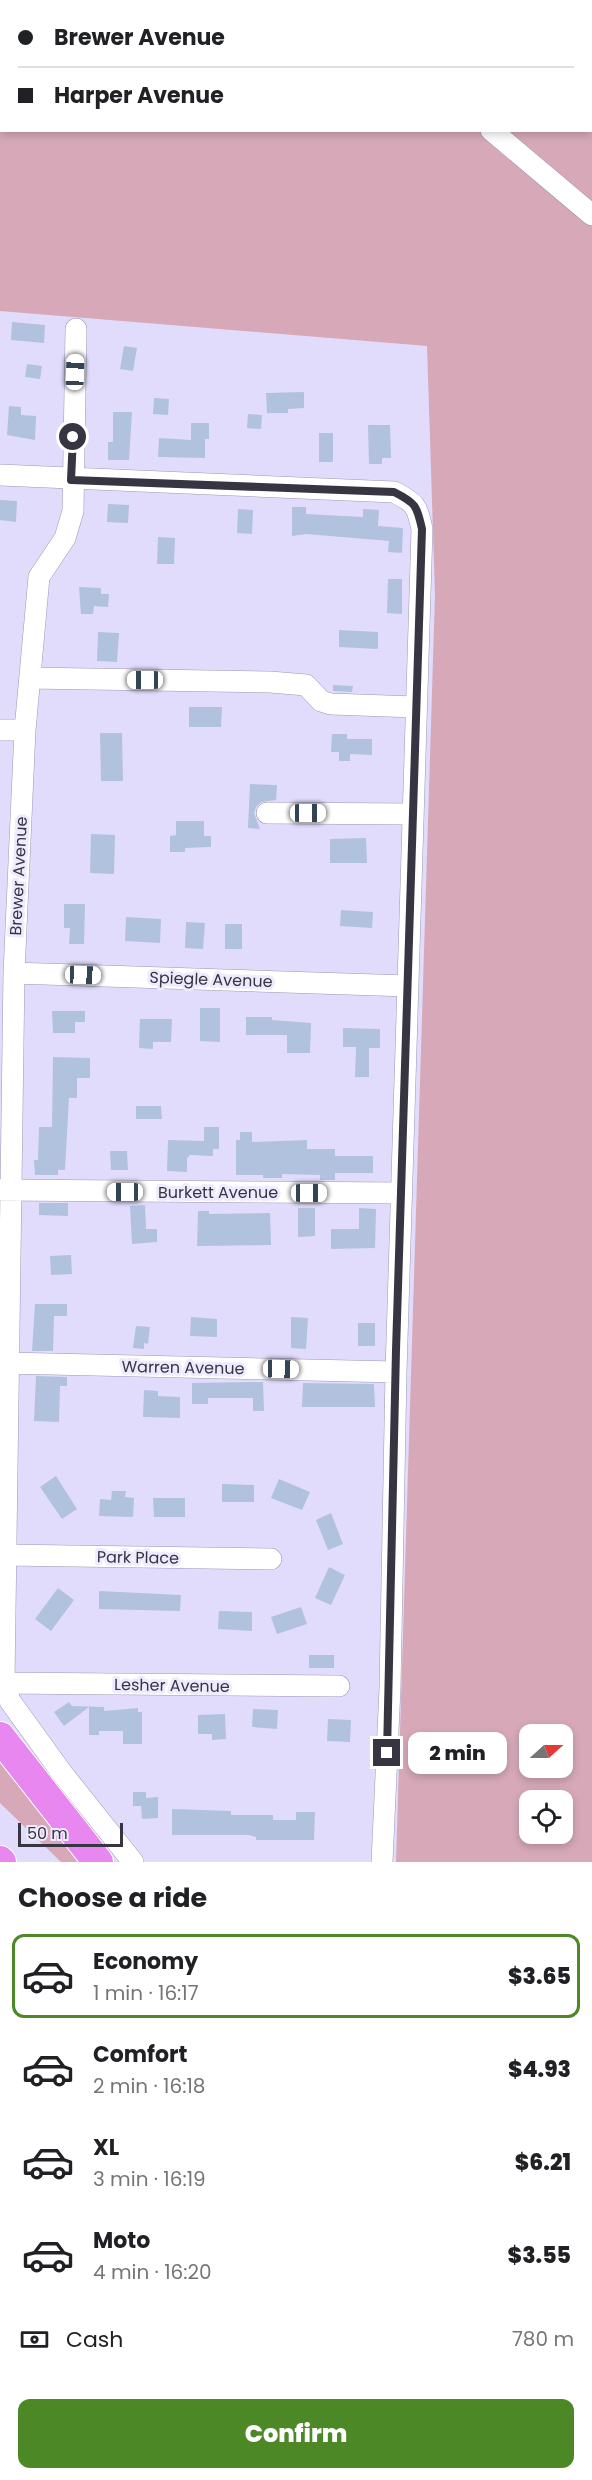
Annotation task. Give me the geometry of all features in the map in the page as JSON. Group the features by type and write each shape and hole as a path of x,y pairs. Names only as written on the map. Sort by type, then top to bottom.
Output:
{"highway":[{"path":"0,1737 98,1862"}],"street":[{"path":"493,132 592,215"},
{"name":"Brewer Avenue","path":"76,329 71,480 73,511 65,538 39,577 25,730 9,965 5,1191 7,1363 4,1406 4,1683 10,1701 62,1773 133,1862"},
{"path":"0,475 71,480 394,492 412,501 418,510 422,529 396,1372 390,1688 382,1862"},
{"path":"30,678 306,685 321,701 331,704 415,707"},
{"path":"0,730 25,730"},
{"path":"267,813 413,814"},
{"name":"Spiegle Avenue","path":"9,965 408,986"},
{"name":"Burkett Avenue","path":"5,1191 401,1193"},
{"name":"Warren Avenue","path":"7,1363 396,1372"},
{"name":"Park Place","path":"5,1555 271,1559"},
{"name":"Lesher Avenue","path":"4,1683 339,1686"}],"shaded area":[{"path":"0,132 592,132 592,1862 396,1862 435,594 427,346 0,311"},
{"path":"0,1753 86,1862 61,1862 0,1803"}],"building":[{"path":"12,322 45,325 44,343 11,340"},
{"path":"124,346 137,348 133,371 120,369"},
{"path":"27,364 42,366 40,379 25,377"},
{"path":"304,392 304,408 288,409 288,413 267,413 266,393"},
{"path":"154,398 169,399 168,415 153,414"},
{"path":"9,406 21,407 21,415 36,416 35,440 7,435"},
{"path":"113,412 132,412 129,460 108,460 108,442 113,442"},
{"path":"248,414 262,415 261,429 247,428"},
{"path":"191,423 209,423 209,439 205,439 205,458 158,457 159,438 191,440"},
{"path":"368,425 390,425 391,458 382,458 382,464 369,464"},
{"path":"319,433 333,433 333,462 319,462"},
{"path":"0,500 17,501 16,522 0,520"},
{"path":"108,504 129,505 128,523 107,522"},
{"path":"292,507 306,507 306,514 363,517 363,509 379,510 378,526 403,528 402,553 388,552 389,541 306,534 292,536"},
{"path":"238,509 253,510 252,534 237,533"},
{"path":"158,537 175,538 174,564 157,564"},
{"path":"388,579 402,579 402,614 387,613"},
{"path":"79,587 101,588 101,594 109,594 108,607 94,606 93,614 81,614"},
{"path":"339,630 378,632 378,649 339,647"},
{"path":"98,632 119,633 117,662 97,661"},
{"path":"333,685 353,686 352,692 333,691"},
{"path":"189,707 222,707 221,727 189,727"},
{"path":"100,733 122,733 123,781 101,781"},
{"path":"332,734 347,734 347,739 372,739 372,755 350,754 350,761 339,761 339,752 331,752"},
{"path":"250,784 277,785 276,800 261,802 256,807 254,813 260,829 248,828"},
{"path":"176,821 204,821 204,836 211,836 211,847 185,848 185,852 170,852 170,836 176,835"},
{"path":"91,834 115,835 114,874 90,873"},
{"path":"366,838 367,863 330,863 330,839"},
{"path":"64,904 85,904 84,944 69,944 70,928 64,928"},
{"path":"341,910 373,912 372,928 340,926"},
{"path":"126,917 161,919 160,943 125,941"},
{"path":"186,922 205,923 203,949 185,948"},
{"path":"225,924 242,924 242,949 225,949"},
{"path":"200,1008 220,1008 220,1042 200,1041"},
{"path":"52,1011 85,1011 85,1022 75,1022 75,1033 53,1033"},
{"path":"246,1017 272,1017 272,1020 311,1023 310,1053 287,1053 287,1035 246,1035"},
{"path":"140,1019 172,1019 171,1042 153,1042 153,1049 139,1048"},
{"path":"343,1028 380,1029 380,1048 369,1048 369,1077 355,1077 356,1047 343,1047"},
{"path":"53,1057 90,1058 90,1078 77,1078 77,1098 69,1098 65,1170 58,1170 58,1175 35,1175 34,1160 38,1160 39,1127 52,1127"},
{"path":"136,1106 161,1106 162,1119 136,1119"},
{"path":"204,1127 219,1127 219,1149 213,1149 213,1156 190,1155 187,1158 187,1172 167,1171 168,1140 204,1141"},
{"path":"240,1132 252,1132 252,1142 307,1140 307,1149 335,1149 335,1156 373,1156 373,1173 335,1173 335,1180 320,1180 320,1175 282,1174 282,1178 263,1178 263,1175 236,1175 236,1140 240,1140"},
{"path":"110,1151 127,1151 128,1170 111,1170"},
{"path":"39,1203 68,1203 68,1216 39,1215"},
{"path":"145,1205 146,1229 157,1229 157,1242 132,1244 130,1206"},
{"path":"298,1208 315,1208 315,1236 298,1237"},
{"path":"359,1208 376,1209 375,1248 331,1249 331,1229 359,1229"},
{"path":"198,1211 209,1211 209,1214 270,1213 271,1245 197,1246"},
{"path":"71,1255 72,1274 51,1275 50,1256"},
{"path":"35,1304 67,1304 67,1316 54,1316 53,1351 32,1351"},
{"path":"191,1317 217,1319 217,1337 190,1336"},
{"path":"291,1317 308,1318 306,1349 291,1348"},
{"path":"358,1323 375,1323 375,1346 358,1346"},
{"path":"136,1326 150,1327 148,1344 144,1343 144,1349 133,1348"},
{"path":"36,1376 67,1377 67,1386 60,1386 59,1422 34,1421"},
{"path":"263,1382 264,1411 253,1411 253,1398 208,1398 208,1404 192,1404 192,1383"},
{"path":"303,1383 374,1384 375,1407 302,1407"},
{"path":"144,1390 158,1391 158,1396 180,1397 180,1418 143,1417"},
{"path":"56,1476 77,1509 62,1519 40,1487"},
{"path":"279,1479 310,1492 302,1510 271,1498"},
{"path":"222,1484 254,1485 254,1502 222,1502"},
{"path":"112,1491 126,1491 125,1497 134,1498 133,1517 99,1516 100,1499 111,1500"},
{"path":"153,1498 185,1498 185,1517 154,1517"},
{"path":"331,1513 343,1544 328,1550 316,1520"},
{"path":"329,1567 345,1575 331,1605 315,1598"},
{"path":"58,1588 74,1600 51,1631 35,1619"},
{"path":"99,1591 181,1595 180,1611 99,1609"},
{"path":"301,1607 307,1624 277,1634 271,1617"},
{"path":"219,1611 252,1612 252,1631 218,1629"},
{"path":"309,1655 334,1655 334,1668 309,1668"},
{"path":"69,1702 72,1706 104,1707 104,1711 138,1708 138,1712 142,1712 142,1744 123,1744 123,1731 99,1731 99,1735 89,1735 89,1707 64,1726 54,1712"},
{"path":"253,1709 278,1710 277,1729 252,1727"},
{"path":"225,1714 226,1739 212,1740 212,1734 198,1734 198,1715"},
{"path":"328,1719 351,1720 350,1742 327,1741"},
{"path":"133,1792 146,1792 146,1798 158,1797 158,1818 142,1819 141,1806 133,1806"},
{"path":"172,1809 231,1811 231,1815 273,1815 273,1820 296,1820 296,1812 315,1812 314,1840 256,1840 256,1837 249,1835 172,1835"}],"route":[{"path":"73,437 71,480 394,492 412,501 418,510 422,529 419,563 396,1350 387,1753"}]}
